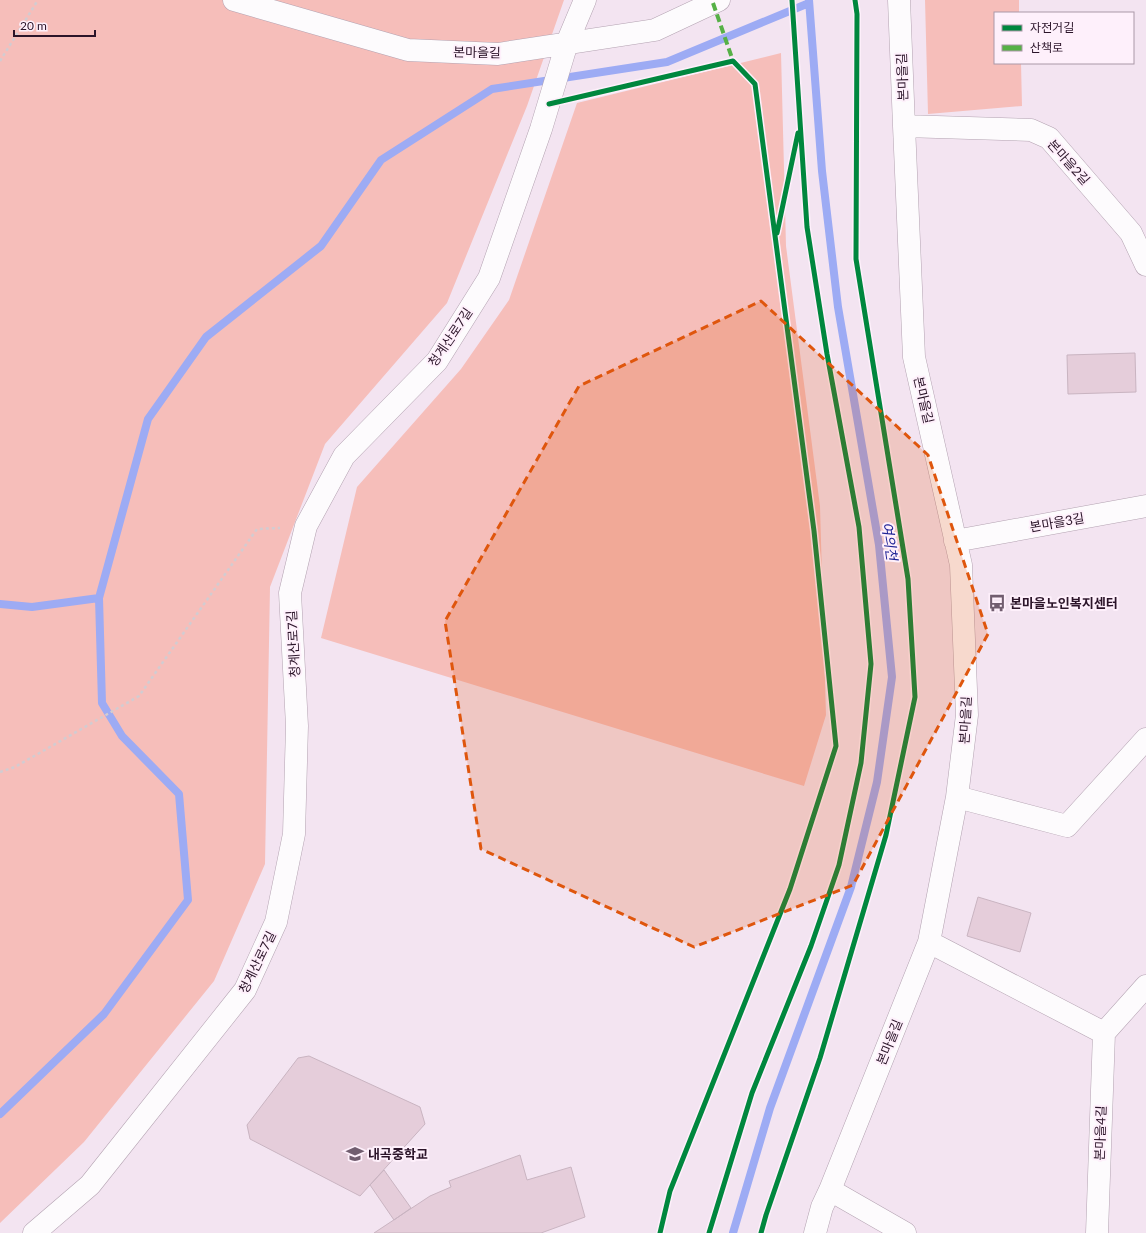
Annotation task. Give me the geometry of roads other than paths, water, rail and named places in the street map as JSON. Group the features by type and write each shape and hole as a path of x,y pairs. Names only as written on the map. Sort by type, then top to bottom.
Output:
{"street":[{"name":"본마을길","path":"234,0 408,50 498,54 565,52 655,30 719,0"},
{"name":"청계산로7길","path":"34,1233 90,1185 245,990 276,922 294,834 297,726 290,593 306,526 344,456 437,361 489,278 541,129 565,52 585,0"},
{"name":"본마을길","path":"815,1233 822,1207 929,942 957,797 967,715 961,540 914,357 899,0"},
{"name":"본마을2길","path":"904,126 1031,130 1049,138 1131,233 1146,265"},
{"name":"본마을3길","path":"961,540 1146,506"},
{"path":"957,797 1067,826 1146,739"},
{"path":"929,942 1104,1033 1146,986"},
{"name":"본마을4길","path":"1096,1233 1104,1033"},
{"path":"830,1190 904,1233"}],"waterway":[{"name":"여의천","path":"733,1233 770,1108 851,887 877,782 892,677 879,545 838,307 822,171 809,0"},
{"path":"0,1114 104,1014 188,900 179,794 122,736 102,703 99,598 148,419 206,337 321,246 381,160 492,89 667,62 809,3"},
{"path":"0,604 32,607 99,598"}],"place":[{"name":"본마을노인복지센터","path":"997,603"},
{"name":"내곡중학교","path":"355,1154"}]}
